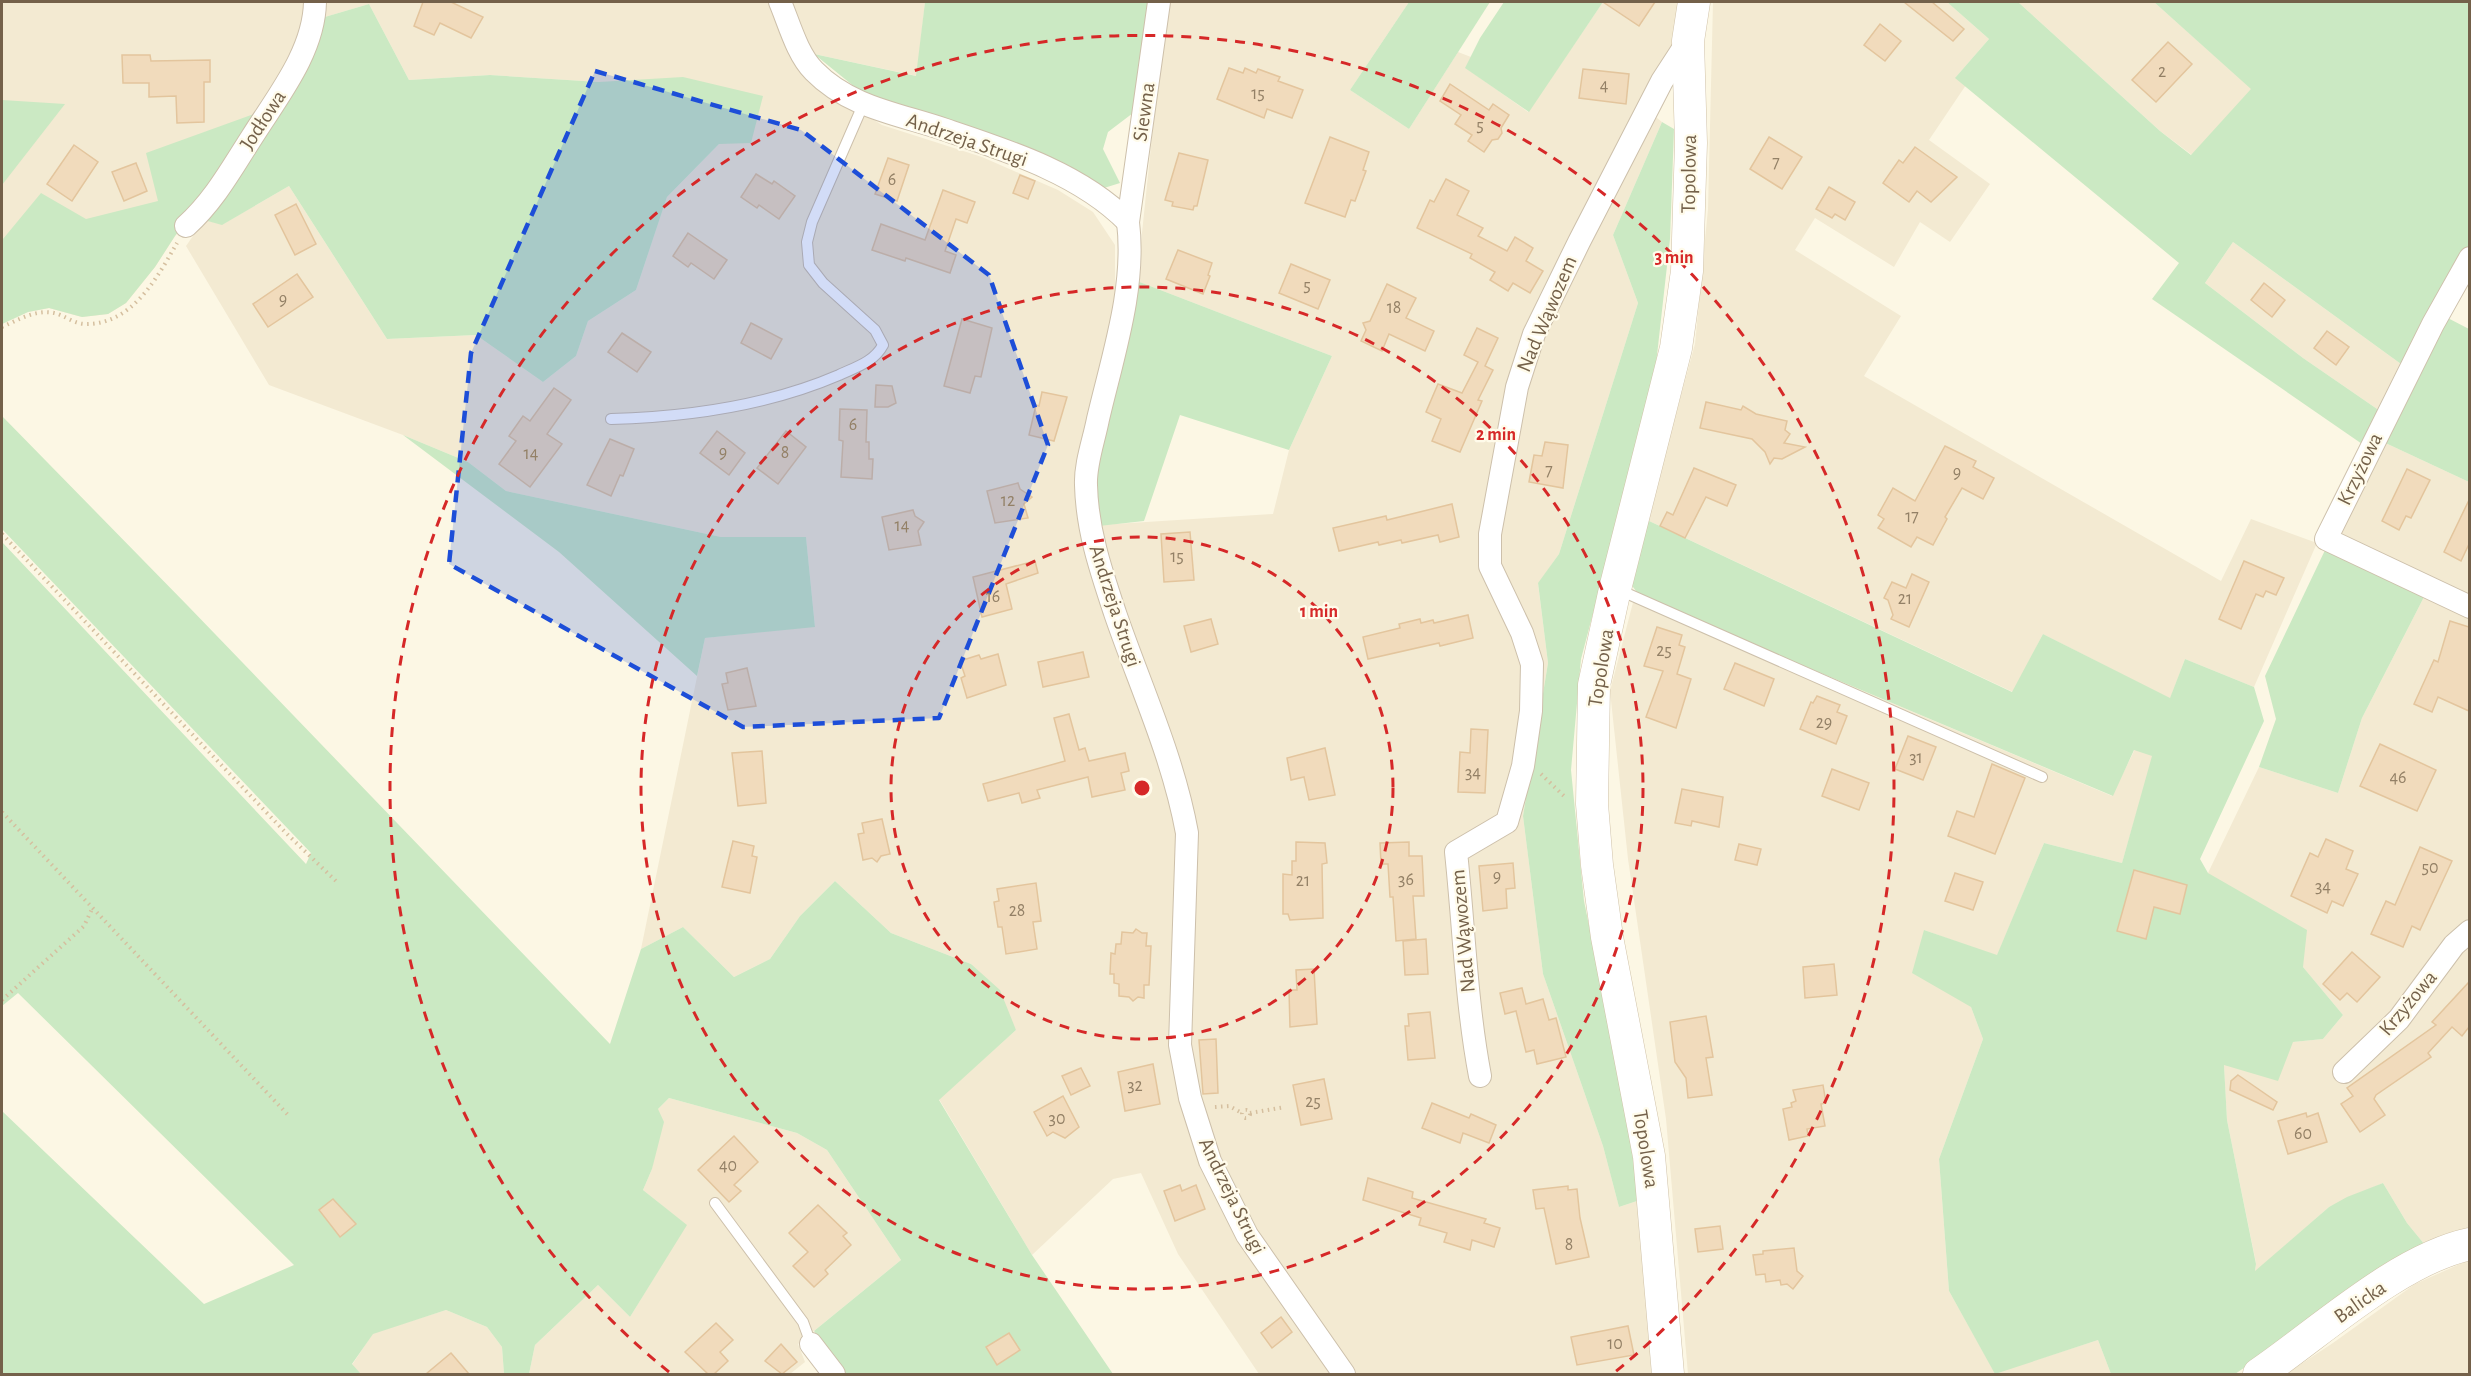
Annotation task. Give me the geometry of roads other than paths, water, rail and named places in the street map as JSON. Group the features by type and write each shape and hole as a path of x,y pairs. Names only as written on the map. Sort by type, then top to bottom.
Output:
{"street":[{"name":"Jodłowa","path":"186,225 201,212 220,186 288,81 305,45 315,2"},
{"name":"Andrzeja Strugi","path":"780,2 812,69 825,82 863,105 946,130 1032,161 1110,204 1128,222 1131,243 1128,278 1085,482 1088,521 1112,603 1170,760 1181,798 1187,833 1180,1045 1190,1098 1210,1161 1247,1235 1344,1374"},
{"name":"Siewna","path":"1128,222 1159,2"},
{"name":"Topolowa","path":"1668,1374 1650,1156 1607,937 1594,831 1594,685 1615,589 1676,348 1684,288 1691,143 1688,41 1694,2"},
{"name":"Nad Wąwozem","path":"1480,1076 1470,1017 1456,852 1507,822 1523,766 1531,711 1532,664 1522,633 1490,566 1490,534 1517,387 1534,334 1579,242 1662,81 1688,41"},
{"name":"Krzyżowa","path":"2469,258 2433,324 2326,539 2469,607"},
{"name":"Krzyżowa","path":"2344,1072 2399,1019 2454,945 2469,931"},
{"name":"Balicka","path":"2259,1374 2409,1268 2457,1246 2469,1244"},
{"path":"811,1344 834,1374"}],"lane":[{"path":"611,419 707,412 804,390 867,362 878,354 883,345 875,330 823,283 809,265 807,242 812,222 863,105"},
{"path":"1615,589 2042,777"},
{"path":"715,1203 803,1322 811,1344"}]}
